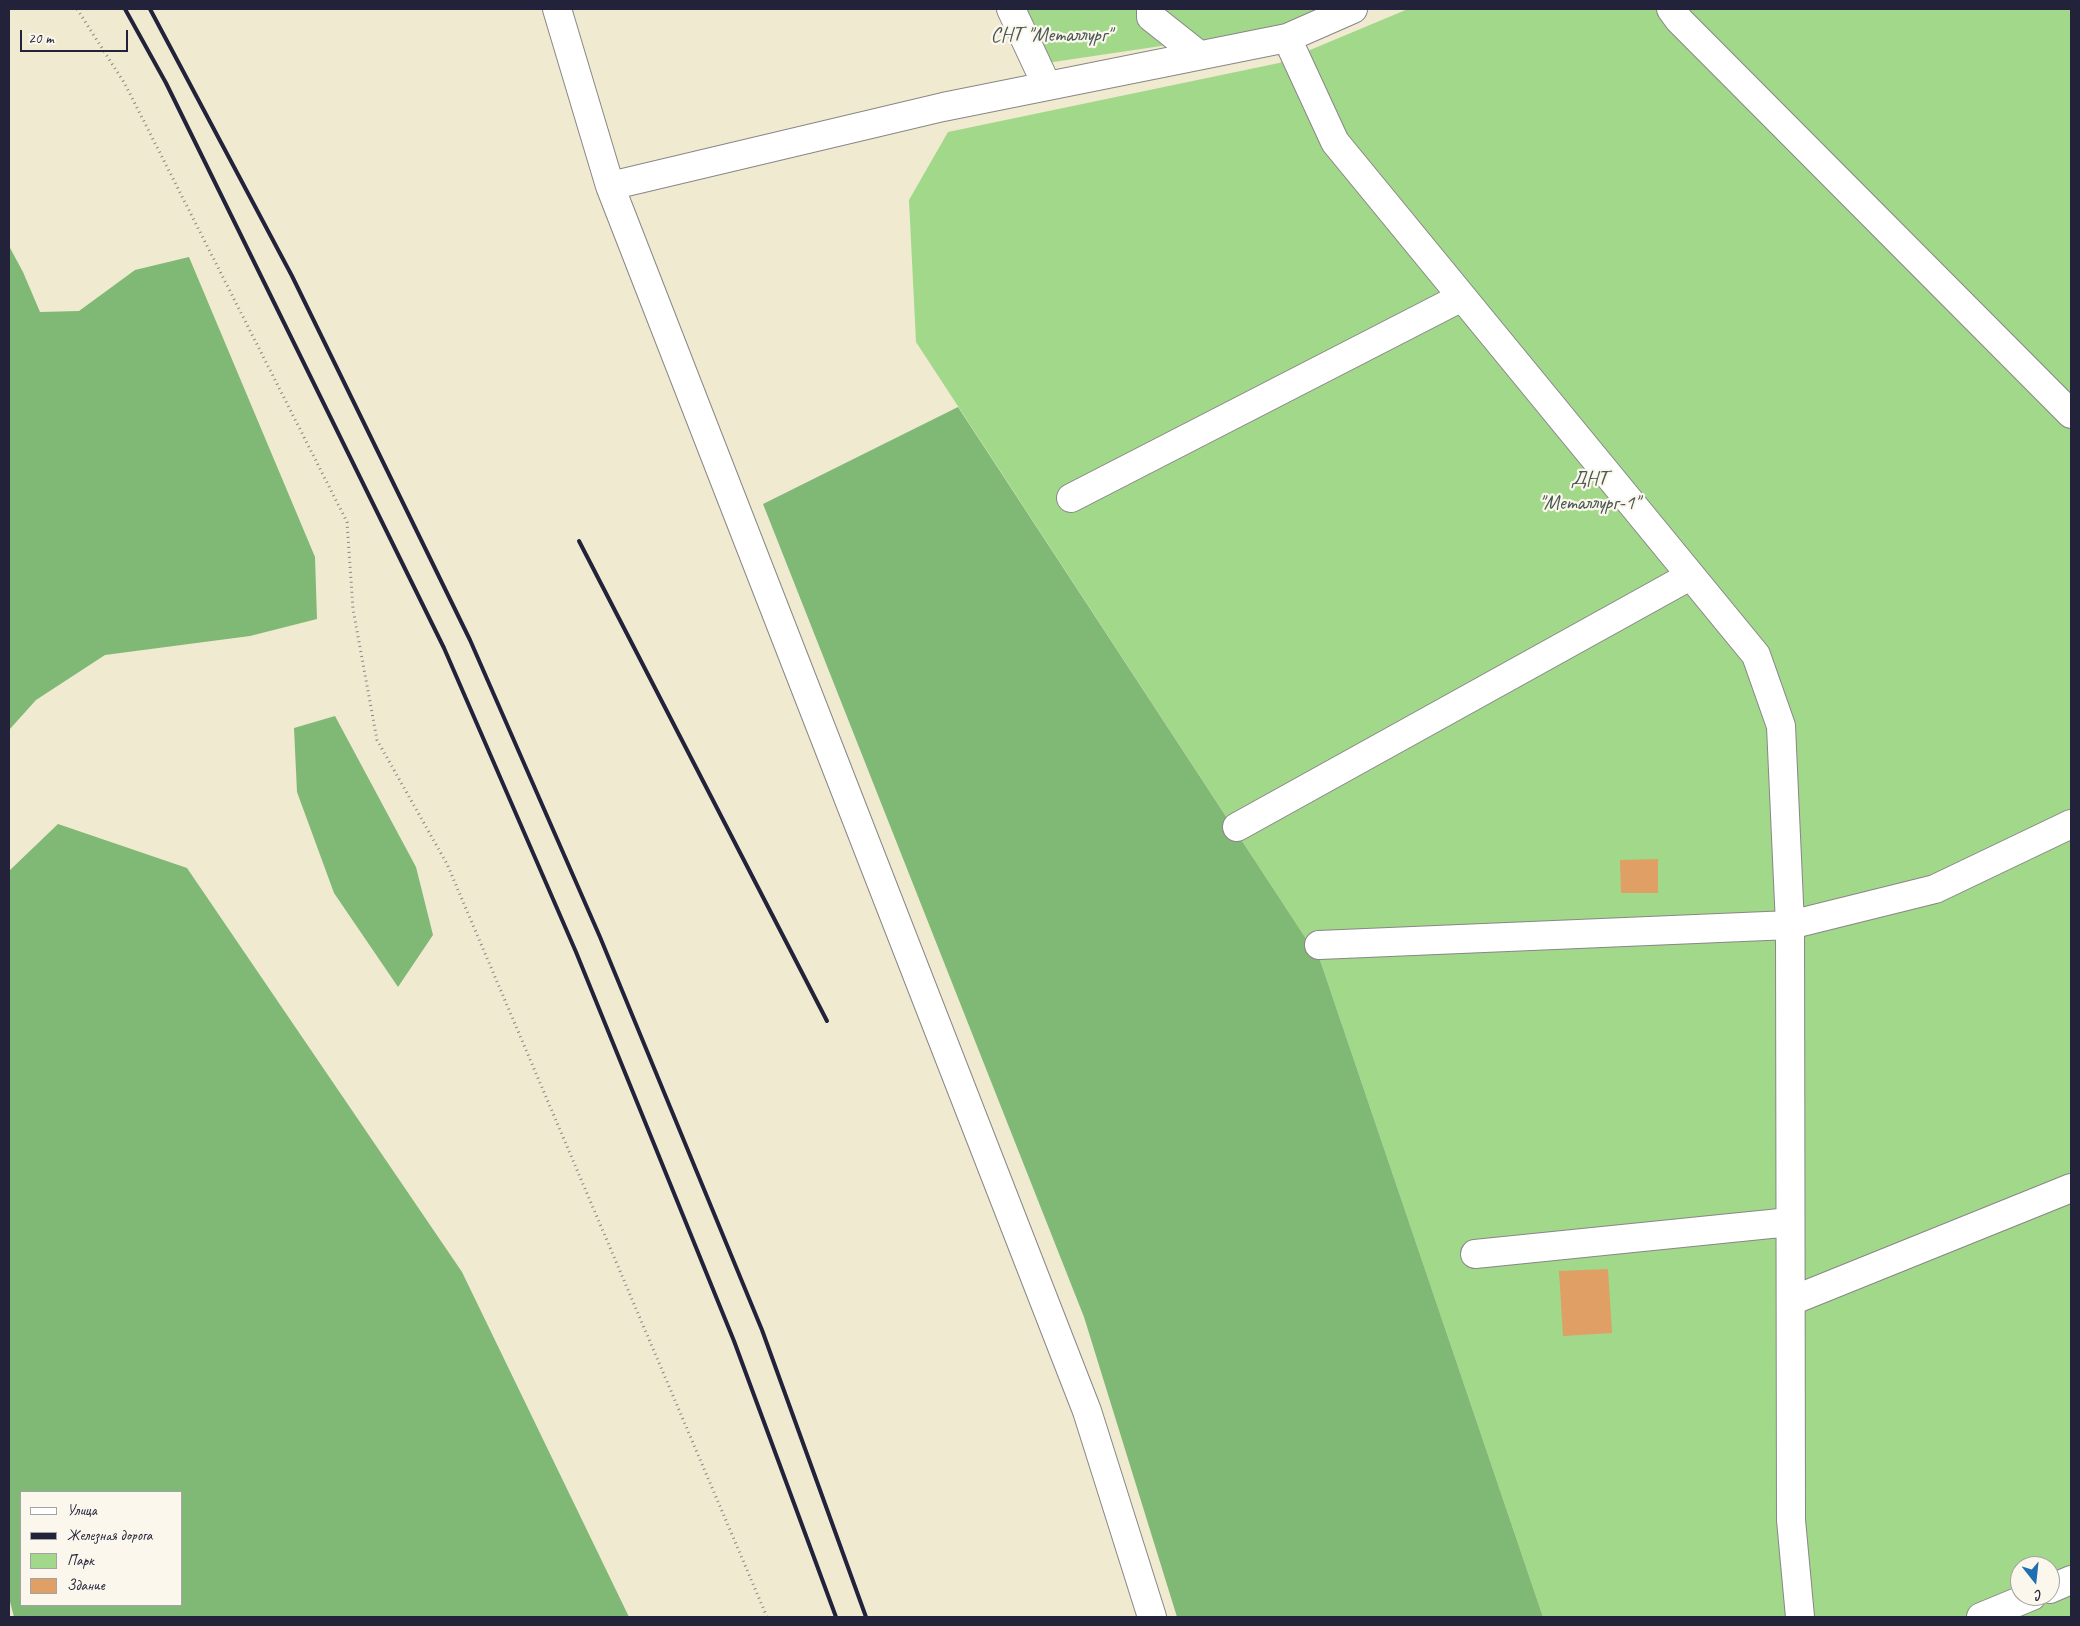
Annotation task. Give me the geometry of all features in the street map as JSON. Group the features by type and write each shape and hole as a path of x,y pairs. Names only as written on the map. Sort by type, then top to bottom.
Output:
{"street":[{"path":"557,9 610,186 1087,1411 1152,1617"},
{"path":"1011,9 1047,86"},
{"path":"1150,9 1151,17 1199,55"},
{"path":"610,186 944,107 1286,38 1353,9"},
{"path":"1671,9 1686,28 2071,414"},
{"path":"1286,38 1335,142 1756,655 1781,726 1790,925 1791,1520 1800,1617"},
{"path":"1071,498 1462,297"},
{"path":"1237,827 1690,576"},
{"path":"1319,945 1790,925 1935,889 2071,824"},
{"path":"1791,1302 2071,1188"},
{"path":"1474,1254 1790,1222"},
{"path":"1981,1617 2010,1605"}],"path":[{"path":"77,9 125,84 347,522 353,609 377,740 447,864 767,1617"}],"green space":[{"name":"СНТ \"Металлург\"","path":"1010,9 1333,9 1296,26 1033,65"},
{"name":"ДНТ \"Металлург-1\"","path":"1408,9 2071,9 2071,1617 1543,1617 1320,960 916,342 909,200 948,132 1279,63"},
{"path":"9,246 23,272 40,312 79,311 135,270 189,257 315,557 317,619 250,636 105,655 36,700 9,730"},
{"path":"958,407 1320,960 1543,1617 1177,1617 1084,1317 763,504"},
{"path":"335,716 416,867 433,935 398,987 334,893 297,792 294,728"},
{"path":"58,824 187,868 462,1272 629,1617 14,1617 9,1598 9,871"}],"building":[{"path":"1658,859 1658,893 1621,893 1620,860"},
{"path":"1608,1269 1612,1333 1563,1336 1559,1271"}],"railway":[{"path":"125,9 166,83 444,648 576,952 734,1341 836,1617"},
{"path":"150,9 292,276 470,640 600,937 762,1330 866,1617"},
{"path":"579,541 827,1021"}]}
